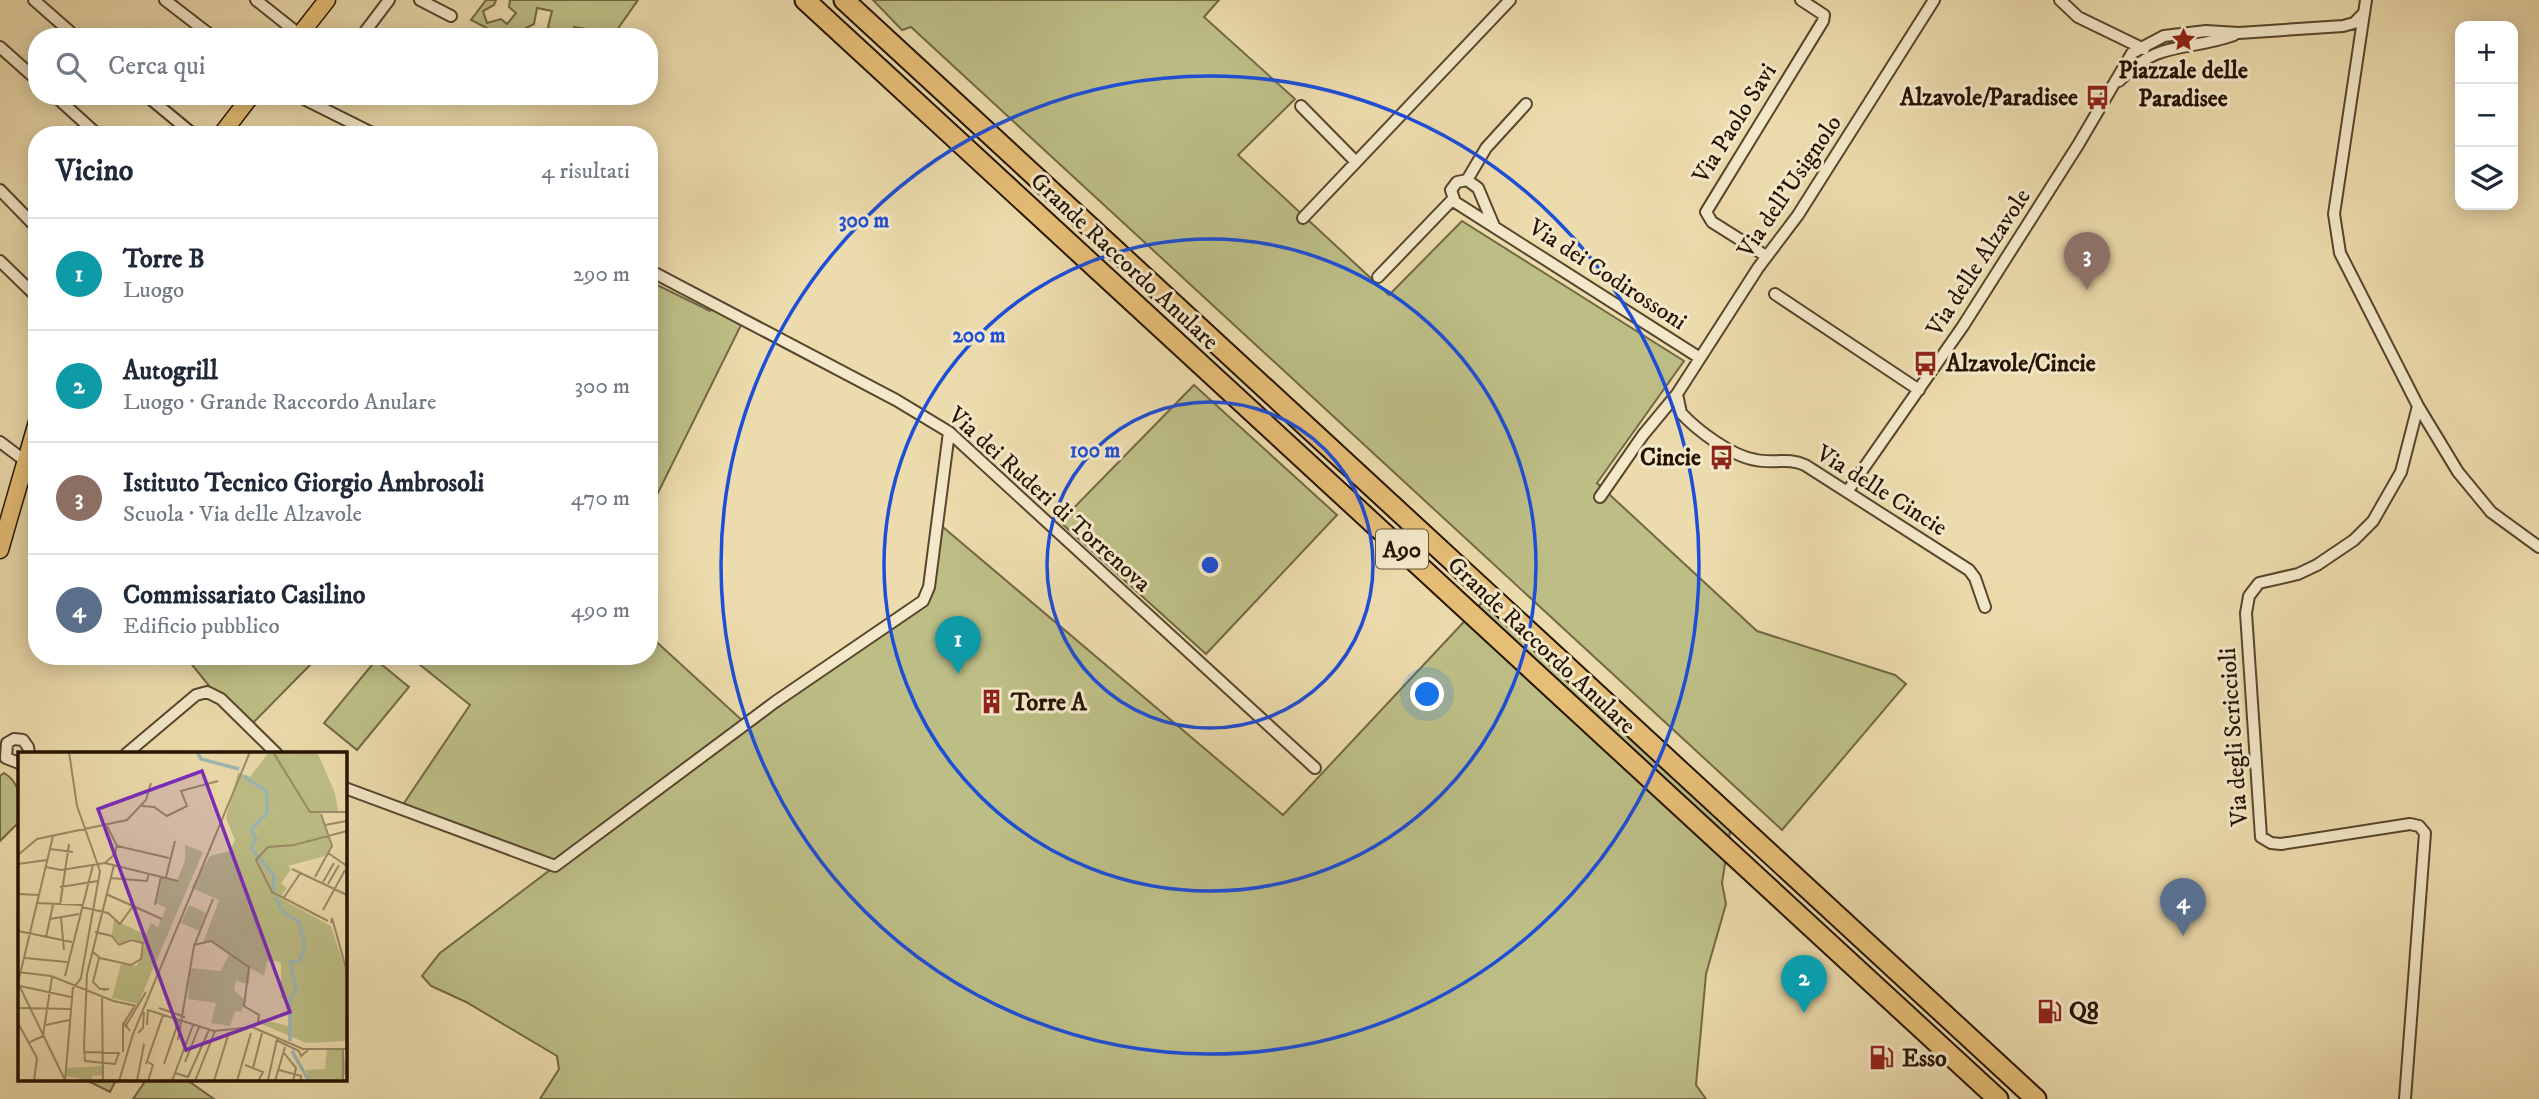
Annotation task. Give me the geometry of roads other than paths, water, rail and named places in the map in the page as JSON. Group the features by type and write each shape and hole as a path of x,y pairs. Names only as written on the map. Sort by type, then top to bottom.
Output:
{"highway":[{"name":"Grande Raccordo Anulare","path":"805,0 1998,1099"},
{"name":"Grande Raccordo Anulare","path":"844,0 2036,1099"}],"main road":[{"path":"305,28 327,0"},
{"path":"228,126 244,105"},
{"path":"0,550 28,448"}],"street":[{"path":"34,0 66,28"},
{"path":"165,0 201,28"},
{"path":"256,0 289,28"},
{"path":"367,28 389,0"},
{"path":"421,0 451,16"},
{"path":"1303,218 1510,0"},
{"name":"Via Paolo Savi","path":"1766,257 1712,222 1706,212 1823,21 1824,15 1801,0"},
{"name":"Via dell'Usignolo","path":"1677,394 1766,257 1815,190 1934,0"},
{"path":"2060,0 2078,17 2140,46 2152,55"},
{"path":"2365,0 2343,138 2334,232 2347,269 2418,406 2458,472 2480,500 2512,530 2539,547"},
{"path":"2114,86 2127,58 2140,46 2167,35 2346,26 2357,21 2364,13"},
{"path":"2114,86 2132,68 2152,55 2239,33"},
{"path":"0,47 28,72"},
{"name":"Via delle Alzavole","path":"1847,492 1963,326 2114,86"},
{"path":"1378,277 1453,200 1451,190 1455,184 1467,180 1486,148 1526,104"},
{"path":"65,105 88,126"},
{"path":"158,105 183,126"},
{"path":"323,105 360,126"},
{"path":"1301,106 1356,162"},
{"path":"1467,180 1478,188 1494,226"},
{"path":"0,190 28,219"},
{"name":"Via dei Codirossoni","path":"1453,200 1700,358"},
{"path":"0,261 28,288"},
{"name":"Via dei Ruderi di Torrenova","path":"658,275 896,400 950,432 1315,768"},
{"path":"1774,294 1919,390"},
{"path":"1600,496 1643,435 1677,394"},
{"name":"Via delle Cincie","path":"1677,394 1681,413 1730,448 1758,461 1783,459 1800,462 1969,570 1975,578 1984,607"},
{"name":"Via degli Scriccioli","path":"2405,1099 2426,836 2420,826 2410,824 2278,844 2261,837 2246,613 2249,596 2259,583 2298,574 2317,565 2368,527 2399,478 2418,406"},
{"path":"346,788 555,866 775,702 923,601 929,587 950,432"},
{"path":"0,442 24,460"},
{"path":"128,752 193,698 206,692 221,699 275,752"},
{"path":"18,764 6,758 2,744 11,740 23,740 29,752"}],"place":[{"name":"Piazzale delle Paradisee","path":"2183,39"},
{"name":"Alzavole/Paradisee","path":"2098,97"},
{"name":"Istituto Tecnico Giorgio Ambrosoli","path":"2087,290"},
{"name":"Alzavole/Cincie","path":"1926,363"},
{"name":"Cincie","path":"1721,457"},
{"name":"Torre B","path":"958,674"},
{"name":"Torre A","path":"991,702"},
{"name":"Commissariato Casilino","path":"2183,936"},
{"name":"Q8","path":"2049,1011"},
{"name":"Autogrill","path":"1804,1013"},
{"name":"Esso","path":"1882,1058"}]}
